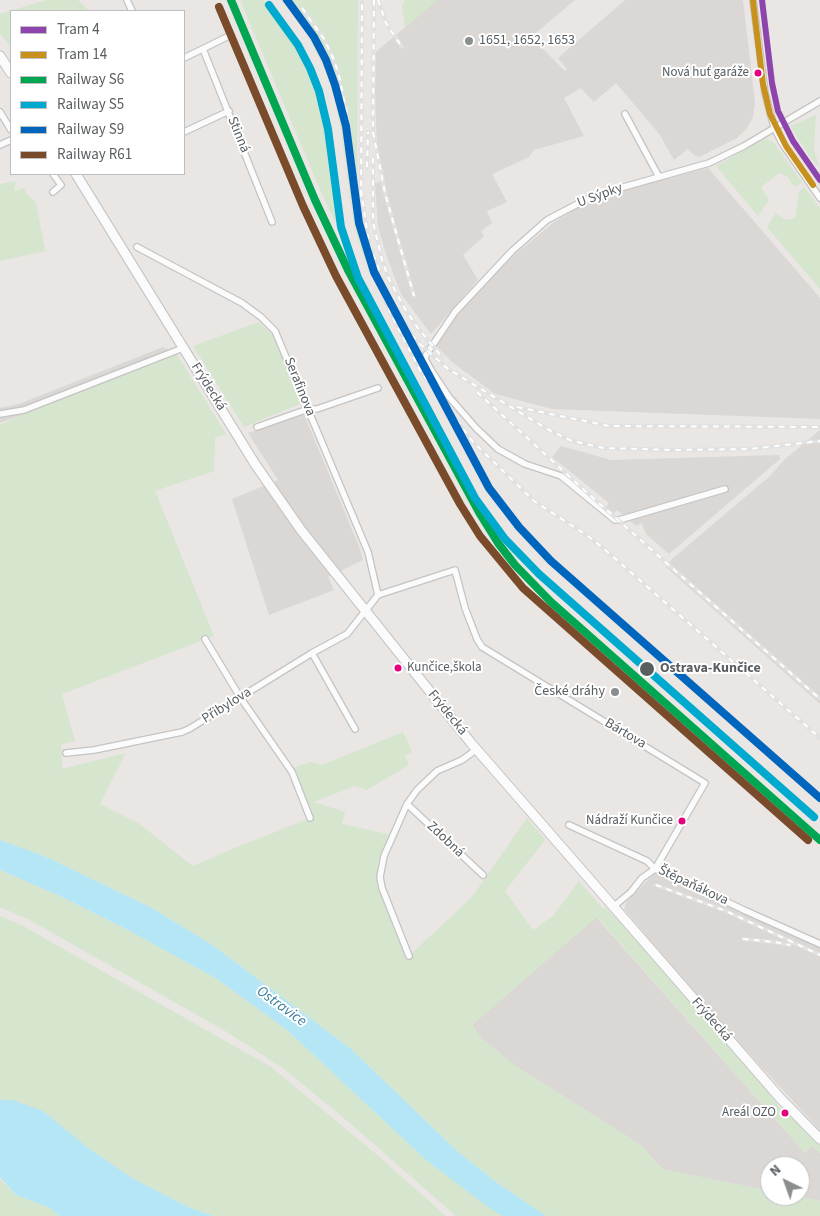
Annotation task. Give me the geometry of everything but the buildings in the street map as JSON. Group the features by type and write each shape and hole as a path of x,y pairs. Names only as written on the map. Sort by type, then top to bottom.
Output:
{"main road":[{"path":"0,56 10,71"},
{"name":"Frýdecká","path":"77,175 274,492 306,537 477,749 781,1099 820,1138"}],"street":[{"path":"753,0 765,93 774,128 782,143 820,198"},
{"path":"185,58 231,35"},
{"name":"Stinná","path":"203,49 272,222"},
{"name":"U Sýpky","path":"725,489 615,520 562,476 525,464 498,449 476,428 449,397 425,359 455,312 512,250 547,220 588,199 613,190 709,163 744,146 820,101"},
{"path":"0,112 10,128"},
{"path":"185,132 228,112"},
{"path":"625,114 659,177"},
{"path":"53,192 61,185 54,175"},
{"name":"Serafinova","path":"137,247 242,303 275,330 368,552 378,595"},
{"path":"0,414 24,410 183,348"},
{"path":"257,427 378,388"},
{"name":"Bártova","path":"378,595 456,570 465,608 482,647 705,783 655,869 642,878 631,892 613,907"},
{"name":"Přibylova","path":"66,753 94,750 182,732 312,653 347,634 378,595"},
{"path":"205,638 240,697 292,772 310,818"},
{"path":"312,653 355,728"},
{"path":"409,956 382,888 380,877 384,856 407,804 417,790 437,772 462,760 477,749"},
{"name":"Zdobná","path":"407,804 483,875"},
{"name":"Štěpaňákova","path":"569,825 647,861 655,869 820,944"}],"shaded area":[{"path":"437,0 575,0 531,37 565,71 567,69 558,58 625,0 743,0 755,103 753,117 747,128 737,138 699,157 688,149 674,160 660,135 616,83 594,102 581,88 564,98 584,136 534,150 529,157 492,174 507,202 487,211 492,223 481,231 484,236 463,255 478,280 431,334 401,294 378,227 375,183 385,181 377,148 375,92 376,52"},
{"path":"708,168 820,298 820,419 552,409 495,394 452,362 434,344 474,295 505,263 553,223 585,203 626,189"},
{"path":"163,347 176,353 45,407 0,423 0,408 19,404"},
{"path":"304,414 363,560 328,577 334,590 269,615 232,499 278,480 248,433"},
{"path":"820,430 820,704 666,567 672,559 770,476 784,460"},
{"path":"561,446 611,460 779,455 780,459 669,554 646,534 642,523 636,526 617,510 614,513 606,507 609,503 552,457"},
{"path":"657,873 820,948 820,1130 714,1016 624,909 627,901"},
{"path":"596,917 805,1153 812,1146 820,1153 820,1201 810,1199 810,1156 760,1156 760,1189 662,1169 641,1145 517,1067 481,1038 472,1025"}],"green space":[{"path":"47,0 78,0 88,10 13,10"},
{"path":"240,0 264,0 286,24 311,68 327,117 340,213 348,248 322,194"},
{"path":"281,0 358,0 357,213 366,265 354,225 341,129 331,85 309,38 296,17"},
{"path":"405,0 437,0 405,28 402,6"},
{"path":"10,11 10,47 0,33 0,14"},
{"path":"816,115 814,149 819,167 812,160 790,126"},
{"path":"766,138 774,143 802,182 798,186 793,185 787,176 779,173 761,187 769,200 758,216 716,166"},
{"path":"16,181 14,191 25,188 26,193 36,203 45,251 0,261 0,184"},
{"path":"804,187 820,208 820,289 767,227 776,213 786,220 795,218 799,192"},
{"path":"259,322 276,339 302,403 244,427 193,346"},
{"path":"176,353 226,434 215,438 214,471 155,491 214,636 62,694 75,741 61,744 62,769 126,753 100,804 138,823 193,866 313,817 293,768 310,762 322,765 403,732 412,752 405,755 409,765 367,790 354,786 314,802 345,812 342,824 392,835 378,861 377,877 410,955 472,897 527,818 545,840 505,891 533,930 553,916 579,881 603,909 606,908 630,933 755,1075 783,1112 802,1126 820,1144 820,1153 812,1146 805,1153 597,917 472,1025 481,1038 517,1067 641,1145 662,1169 760,1189 760,1206 810,1206 810,1199 820,1201 820,1216 546,1216 496,1182 457,1151 351,1049 214,946 152,908 44,856 0,840 0,425"},
{"path":"0,870 60,896 128,930 217,979 287,1030 426,1160 502,1216 456,1216 351,1124 283,1068 227,1032 30,920 0,907"},
{"path":"0,916 23,926 271,1067 376,1154 446,1216 214,1216 190,1208 132,1178 12,1100 0,1100"},
{"path":"0,1179 16,1195 50,1208 59,1216 0,1216"}],"water":[{"name":"Ostravice","path":"0,840 44,856 152,908 214,946 351,1049 457,1151 496,1182 546,1216 502,1216 491,1209 426,1160 287,1030 217,979 128,930 60,896 0,870"},
{"path":"0,1100 12,1100 43,1111 88,1148 132,1178 190,1208 214,1216 59,1216 50,1208 16,1195 0,1177"}],"railway":[{"path":"361,197 362,0"},
{"path":"374,0 373,132 385,193 414,296"},
{"path":"378,0 386,23 402,47"},
{"path":"302,8 324,39 339,76 349,125 355,202"},
{"path":"367,167 368,132"},
{"path":"373,158 373,222 382,260 388,277 405,309 442,357"},
{"path":"361,190 369,244 380,272"},
{"path":"372,267 391,314 421,372 473,442 534,501 603,548 820,738"},
{"path":"395,307 410,333 448,369 549,430 572,441 604,448 675,450 749,449 820,441"},
{"path":"477,392 583,489 820,699"},
{"path":"517,407 609,426 820,427"},
{"path":"656,885 726,911 820,955"},
{"path":"743,939 790,945"}],"tram line":[{"name":"4","path":"762,0 772,83 778,111 793,141 820,180"},
{"name":"14","path":"753,1 763,84 770,114 786,146 813,185"}],"rail line":[{"name":"S6","path":"231,0 315,200 348,270 480,514 498,543 515,565 551,602 820,840"},
{"name":"S9","path":"287,0 314,37 326,60 335,85 346,126 359,223 374,272 489,488 519,527 551,561 820,798"},
{"name":"S5","path":"269,5 298,45 319,91 328,129 341,227 358,278 475,498 505,539 539,574 814,817"},
{"name":"R61","path":"219,7 303,206 336,276 460,504 480,536 523,588 808,840"}],"place":[{"name":"1651, 1652, 1653","path":"469,41"},
{"name":"Nová huť garáže","path":"758,73"},
{"name":"Kunčice,škola","path":"398,668"},
{"name":"Ostrava-Kunčice","path":"647,669"},
{"name":"České dráhy","path":"615,692"},
{"name":"Nádraží Kunčice","path":"682,821"},
{"name":"Areál OZO","path":"785,1113"}]}
